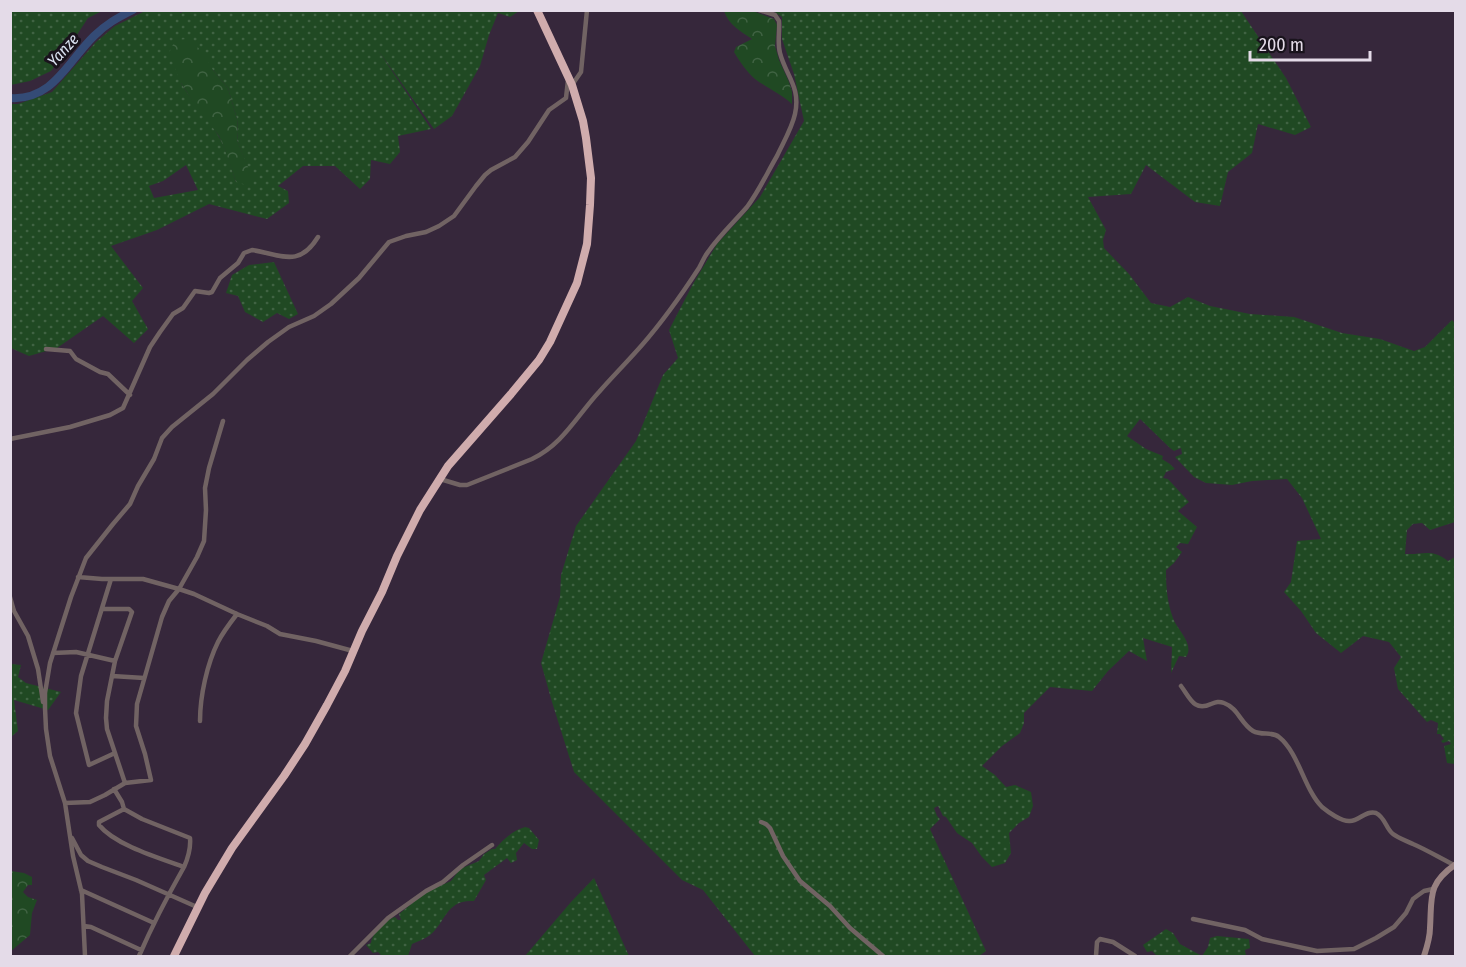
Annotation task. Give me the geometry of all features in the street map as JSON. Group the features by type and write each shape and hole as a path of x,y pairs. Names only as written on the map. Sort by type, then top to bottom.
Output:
{"highway":[{"path":"174,957 197,907 232,848 305,744 341,680 420,510 452,461 539,360 550,342 577,283 588,235 591,178 586,138 570,81 537,10"}],"main road":[{"path":"1424,957 1430,929 1433,888 1442,874 1455,865"}],"street":[{"path":"85,957 81,890 65,803 50,756 45,708 47,679 53,653 86,558 130,504 154,459 162,438 171,427 213,394 268,342 289,327 332,304 359,278 389,242 426,232 454,216 485,175 515,157 549,110 566,98 570,81 581,72 587,10"},
{"path":"440,479 467,485 532,459 556,444 642,345 693,276 707,253 763,184 794,116 796,96 792,80 780,55 779,21 775,15 759,10"},
{"path":"10,439 70,427 110,415 123,408 150,347 173,314 183,308 195,291 212,292 217,281 248,251 295,257 306,253 318,237"},
{"path":"46,349 70,351 76,359 108,374 130,395"},
{"path":"65,803 90,802 125,783 151,780 136,726 137,704 162,617 204,541 205,488 223,421"},
{"path":"78,577 143,579 194,594 280,634 354,651"},
{"path":"111,579 81,676 76,713 89,765 115,753"},
{"path":"10,597 14,611 28,636 38,669 41,696 45,708"},
{"path":"103,609 129,609 132,612 112,676 106,718 107,729 125,783"},
{"path":"200,721 202,691 212,657 217,643 237,614"},
{"path":"53,653 87,654 116,661"},
{"path":"112,676 144,678"},
{"path":"1181,686 1198,706 1206,707 1217,702 1227,704 1254,732 1273,734 1280,738 1287,745 1313,795 1328,811 1349,822 1376,813 1383,819 1391,833 1455,865"},
{"path":"114,789 124,809 142,819 190,838 191,848 184,867 168,894 139,957"},
{"path":"124,809 99,822 106,834 184,867"},
{"path":"761,822 770,828 783,856 800,881 830,906 850,928 883,957"},
{"path":"69,832 81,855 88,861 197,907"},
{"path":"350,957 388,918 443,882 492,845"},
{"path":"1194,919 1235,928 1263,939 1317,951 1354,949 1394,927 1417,896 1433,888"},
{"path":"81,890 154,923"},
{"path":"84,926 92,927 141,950"},
{"path":"1096,957 1097,942 1100,939 1113,942 1134,957"}],"green space":[{"path":"11,10 102,11 88,18 51,71 30,81 11,85"},
{"path":"185,10 519,11 510,17 498,13 480,66 452,116 434,129 378,50 431,129 398,136 400,152 390,164 371,160 370,179 360,189 335,166 303,166 278,186 288,191 289,203 267,219 209,204 157,230 111,246 143,288 132,301 148,329 134,343 103,316 57,348 29,356 11,348 10,104 18,104 52,92 96,42 115,26 145,11 178,11 181,13","holes":["213,70 228,88 237,119 237,140 247,166 236,182 227,153 219,137 181,83","186,165 198,190 154,198 149,186 163,181"]},
{"path":"724,11 753,11 774,19 777,25 775,46 792,92 792,104 755,79 743,66 734,52 736,47 752,39 732,24"},
{"path":"773,11 1241,11 1286,78 1311,127 1295,135 1258,124 1252,153 1228,172 1220,206 1195,202 1146,165 1131,194 1088,197 1106,230 1103,240 1104,248 1129,274 1151,303 1170,307 1188,297 1210,306 1250,314 1294,317 1342,333 1380,339 1414,351 1425,347 1452,320 1455,323 1455,522 1430,530 1422,523 1413,524 1407,530 1405,554 1432,553 1448,561 1455,557 1455,764 1447,763 1444,746 1451,744 1449,741 1443,743 1441,741 1444,739 1437,734 1438,723 1431,720 1427,722 1398,689 1394,668 1401,657 1389,642 1363,636 1341,653 1316,633 1284,592 1291,582 1297,541 1321,539 1302,498 1287,479 1252,481 1232,485 1206,483 1194,477 1175,457 1182,454 1181,448 1174,451 1140,419 1127,436 1146,449 1163,456 1162,459 1175,469 1166,472 1163,478 1168,479 1189,502 1178,511 1197,527 1188,544 1180,543 1176,547 1182,552 1166,570 1167,594 1171,612 1187,642 1188,652 1186,657 1179,656 1171,673 1172,647 1143,638 1147,661 1129,651 1108,671 1092,691 1050,687 1024,713 1024,723 1020,733 1002,746 982,766 1006,787 1015,785 1031,792 1033,806 1029,817 1009,833 1011,853 1005,863 992,867 972,843 957,833 938,806 934,808 940,819 930,829 986,951 979,956 755,956 703,890 682,880 574,772 541,663 560,597 561,575 576,526 636,441 663,375 678,358 669,330 693,284 717,244 760,197 804,121 794,74 782,39 782,17"},
{"path":"188,39 203,52 213,70 228,88 237,119 237,140 252,177 247,185 236,182 219,136 181,83 169,53 175,40"},
{"path":"274,262 298,314 289,319 277,313 263,322 245,312 238,296 226,293 232,275 249,265"},
{"path":"11,655 12,664 21,665 18,677 26,683 61,692 48,710 14,700 18,731 11,737"},
{"path":"525,827 529,828 539,840 537,849 532,849 524,843 516,853 517,860 511,863 507,858 484,875 486,880 474,901 465,901 452,907 430,935 412,944 408,956 380,956 378,952 373,953 366,945 371,943 374,934 384,923 395,917 401,920 399,914 426,892 451,881 460,869 479,861 484,854 495,849 508,836"},
{"path":"11,871 32,877 32,885 28,885 23,892 28,897 37,900 32,913 30,935 11,951"},
{"path":"594,878 629,956 525,956 571,902"},
{"path":"1166,929 1173,933 1180,944 1202,956 1157,956 1152,951 1147,952 1143,945"},
{"path":"1217,936 1249,939 1250,948 1245,950 1246,956 1202,956 1208,947 1210,938"}],"waterway":[{"name":"Yanze","path":"10,98 25,97 49,86 98,32 133,10"}]}
